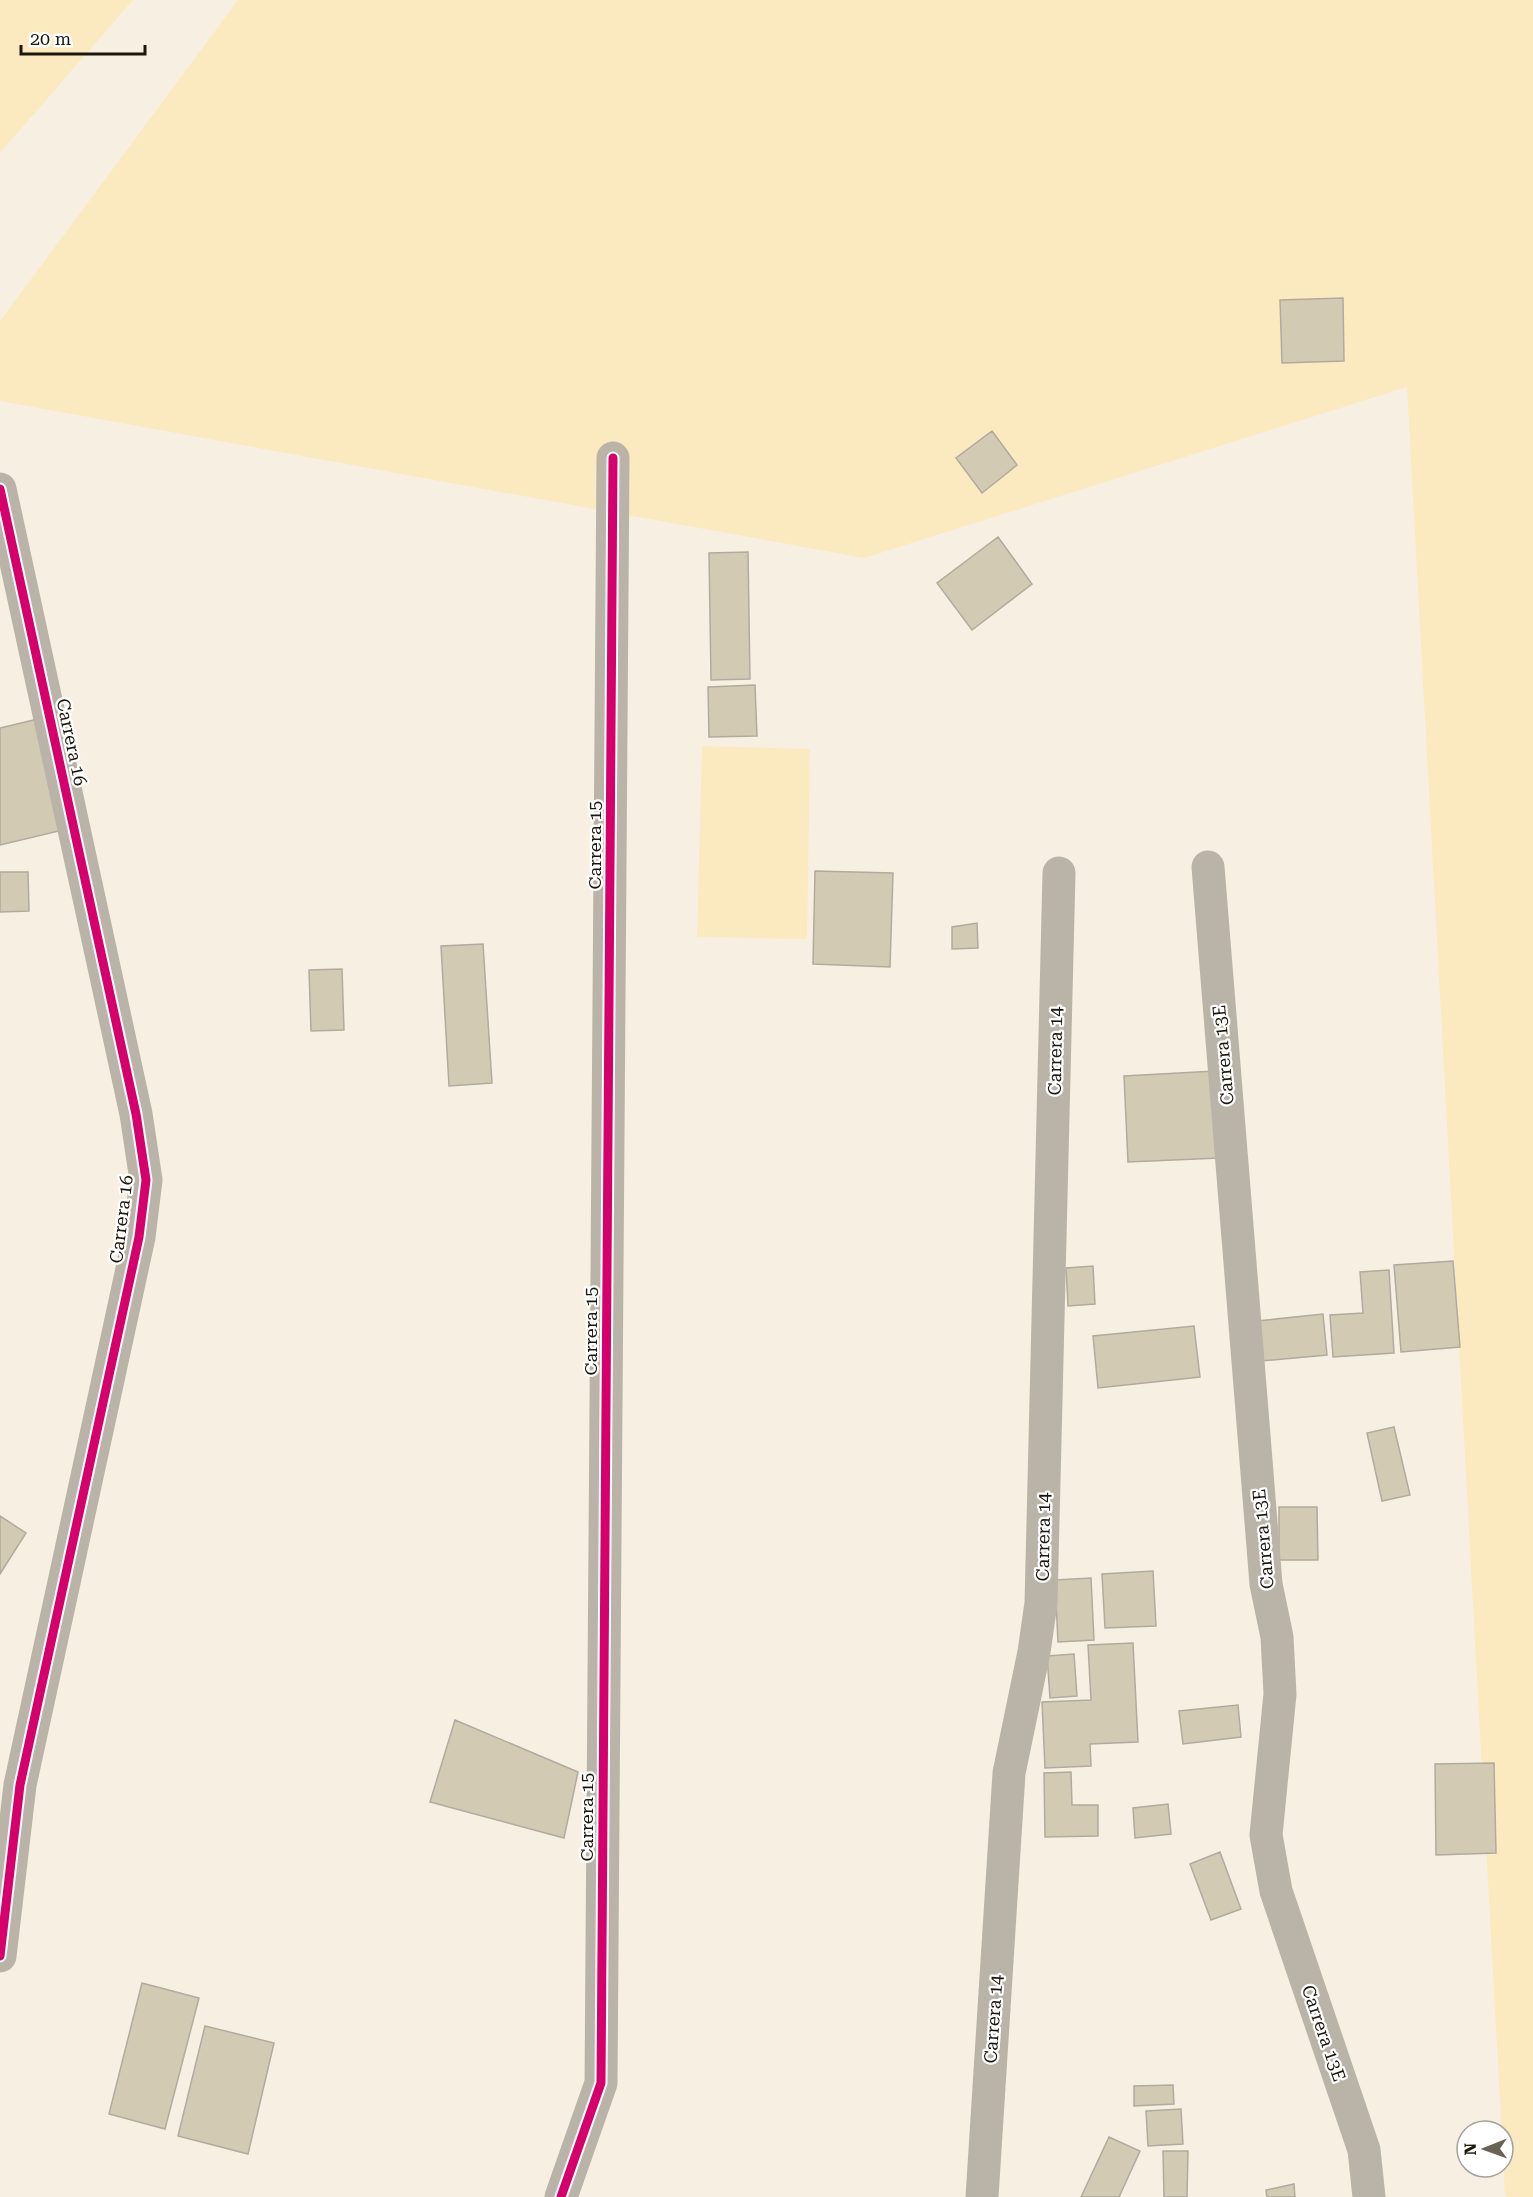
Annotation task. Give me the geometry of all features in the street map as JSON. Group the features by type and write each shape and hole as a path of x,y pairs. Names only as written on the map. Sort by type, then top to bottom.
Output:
{"street":[{"name":"Carrera 15","path":"561,2197 601,2083 613,458"},
{"name":"Carrera 16","path":"0,489 133,1102 146,1180 139,1237 20,1785 0,1956"},
{"name":"Carrera 13E","path":"1208,867 1266,1584 1277,1637 1280,1694 1266,1835 1276,1891 1364,2150 1369,2197"},
{"name":"Carrera 14","path":"981,2197 1010,1773 1034,1652 1041,1603 1059,873"}],"shaded area":[{"path":"0,0 133,0 0,153"},
{"path":"238,0 1533,0 1533,2197 1507,2197 1505,2195 1504,2179 1515,2179 1515,2119 1501,2119 1407,387 864,558 0,401 0,321"},
{"path":"702,746 810,749 807,939 697,937"}],"building":[{"path":"1343,298 1344,361 1282,363 1280,300"},
{"path":"992,431 1017,465 982,493 956,458"},
{"path":"998,537 1032,584 972,630 937,583"},
{"path":"748,552 750,679 711,680 709,553"},
{"path":"755,685 757,736 709,737 708,687"},
{"path":"38,719 63,830 0,845 0,728"},
{"path":"815,871 893,873 890,967 813,964"},
{"path":"0,872 28,872 29,911 0,912"},
{"path":"977,923 978,948 952,949 952,927"},
{"path":"483,944 492,1083 449,1086 441,946"},
{"path":"342,969 344,1030 311,1031 309,970"},
{"path":"1215,1071 1219,1158 1128,1162 1124,1076"},
{"path":"1453,1261 1460,1347 1401,1352 1394,1265"},
{"path":"1093,1266 1095,1304 1068,1306 1066,1268"},
{"path":"1389,1270 1394,1353 1333,1357 1330,1315 1363,1313 1360,1272"},
{"path":"1323,1314 1327,1355 1261,1361 1257,1321"},
{"path":"1194,1326 1200,1377 1098,1388 1093,1336"},
{"path":"1394,1427 1410,1495 1382,1501 1367,1433"},
{"path":"1279,1507 1317,1507 1318,1560 1279,1560"},
{"path":"0,1516 26,1533 0,1574"},
{"path":"1153,1571 1156,1626 1105,1628 1102,1574"},
{"path":"1091,1578 1094,1640 1058,1642 1055,1580"},
{"path":"1133,1643 1138,1742 1090,1744 1091,1766 1045,1768 1042,1702 1091,1700 1088,1645"},
{"path":"1074,1654 1077,1696 1050,1698 1047,1656"},
{"path":"1238,1705 1241,1737 1183,1744 1179,1711"},
{"path":"455,1720 578,1772 564,1838 430,1802"},
{"path":"1494,1763 1496,1853 1436,1855 1435,1764"},
{"path":"1071,1772 1072,1805 1098,1805 1098,1836 1045,1837 1044,1773"},
{"path":"1168,1804 1171,1834 1135,1838 1133,1808"},
{"path":"1220,1852 1241,1909 1211,1920 1190,1864"},
{"path":"142,1983 199,1998 165,2129 109,2114"},
{"path":"205,2026 274,2043 248,2154 178,2136"},
{"path":"1173,2085 1174,2104 1134,2106 1134,2086"},
{"path":"1181,2109 1183,2144 1148,2146 1146,2111"},
{"path":"1109,2137 1140,2151 1119,2197 1081,2197"},
{"path":"1163,2151 1188,2151 1187,2197 1164,2197"},
{"path":"1294,2184 1295,2197 1267,2197 1266,2190"}],"cycle path":[{"path":"561,2197 601,2083 613,458"},
{"path":"0,489 136,1114 146,1180 139,1237 20,1785 0,1956"}]}
